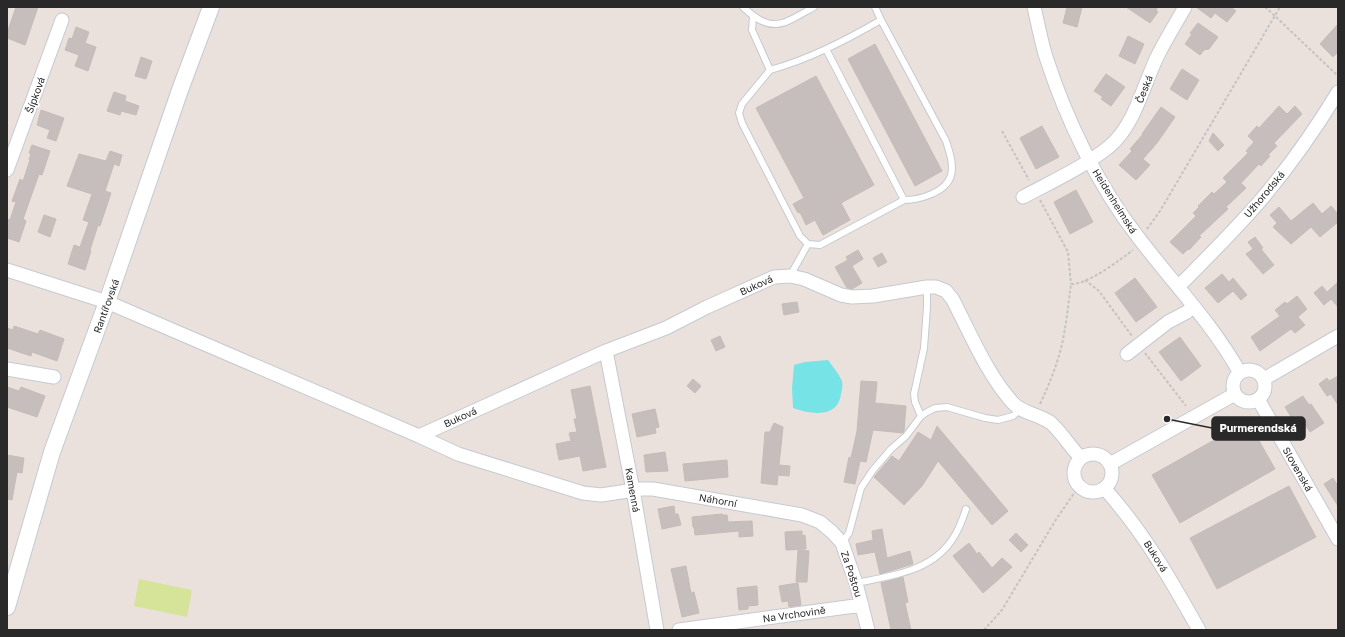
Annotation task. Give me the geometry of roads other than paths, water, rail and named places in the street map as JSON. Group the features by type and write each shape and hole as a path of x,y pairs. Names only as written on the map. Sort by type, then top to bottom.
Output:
{"street":[{"name":"Rantířovská","path":"7,607 52,452 107,302 211,7"},
{"name":"Heidenheimská","path":"1034,7 1046,56 1055,82 1070,120 1090,160 1115,203 1140,240 1224,346 1240,372"},
{"name":"Česká","path":"1023,197 1090,160 1111,145 1124,131 1133,115 1158,54 1185,7"},
{"name":"Šípková","path":"7,170 62,20"},
{"name":"Užhorodská","path":"1178,287 1260,201 1292,161 1338,92"},
{"path":"7,270 107,302"},
{"name":"Buková","path":"419,436 606,351 666,328 707,307 774,277 790,276 804,279 841,295 852,297 873,296 927,287 936,287 946,291 953,300 997,382 1011,401 1021,409 1049,422 1054,426 1081,458"},
{"name":"Náhorní","path":"107,302 458,454 583,493 601,495 633,490 653,489 802,515"},
{"path":"1127,354 1168,322 1185,313 1193,306"},
{"path":"1264,379 1338,336"},
{"name":"Kamenná","path":"606,351 633,490 657,630"},
{"path":"7,369 54,377"},
{"path":"1254,370 1264,379 1265,390 1258,399 1253,402 1247,402 1239,399 1235,394 1233,386 1234,381 1240,372 1254,370"},
{"path":"1110,464 1235,394"},
{"name":"Slovenská","path":"1258,399 1338,538"},
{"path":"1097,454 1110,464 1112,474 1108,484 1104,488 1094,492 1088,491 1079,486 1074,474 1077,462 1081,458 1086,455 1097,454"},
{"name":"Buková","path":"1104,488 1144,537 1162,565 1199,630"},
{"name":"Za Poštou","path":"802,515 820,522 842,543 856,583 868,630"},
{"name":"Na Vrchovině","path":"678,630 862,605"}],"lane":[{"path":"743,7 753,17 764,23 776,24 787,22 814,7"},
{"path":"874,7 881,20 946,141 952,162 951,176 944,186 930,195 912,200 904,200 820,245 808,244 800,236 742,123 739,113 742,104 770,70 794,63 849,39 881,20"},
{"path":"753,17 752,30 770,70"},
{"path":"826,49 904,200"},
{"path":"790,276 808,244"},
{"path":"921,416 915,402 914,394 924,348 927,287"},
{"path":"842,543 849,533 861,488 873,470 906,436 921,416 935,408 947,407 998,420 1013,416 1021,409"},
{"path":"856,583 890,577 927,564 941,553 955,536 966,509"}],"water":[{"path":"828,360 842,381 839,402 835,408 822,413 815,413 793,408 792,388 794,365 805,362"}],"place":[{"name":"Purmerendská","path":"1167,419"}]}
